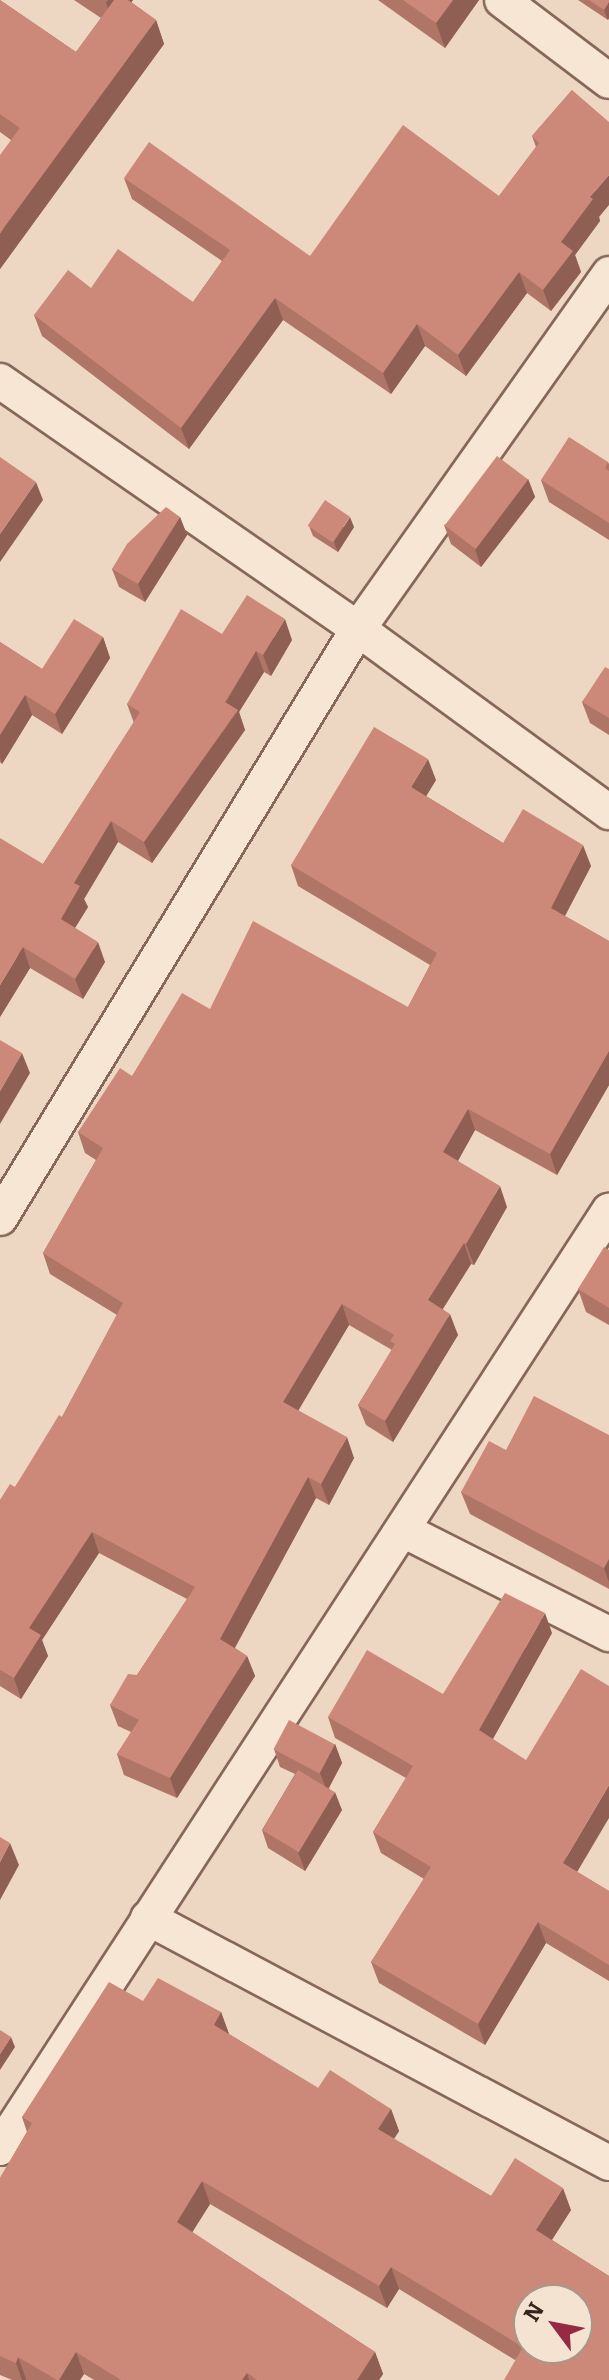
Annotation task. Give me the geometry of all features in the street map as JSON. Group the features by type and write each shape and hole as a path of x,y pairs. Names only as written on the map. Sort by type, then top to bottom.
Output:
{"street":[{"path":"502,0 609,81"},
{"path":"0,1218 358,629 609,274"},
{"path":"0,381 358,629 609,812"},
{"path":"0,2148 609,1211"},
{"path":"403,1530 609,1634"},
{"path":"148,1918 609,2163"}],"building":[{"path":"0,0 76,52 114,0 128,0 156,20 0,233 0,155 20,128 0,114"},
{"path":"403,0 453,0 436,23"},
{"path":"589,0 609,0 609,2 604,10"},
{"path":"572,90 609,122 609,175 590,197 593,199 561,242 573,251 543,290 519,272 458,355 417,324 383,373 275,298 181,428 34,315 68,270 91,288 118,249 193,302 230,250 124,178 149,142 310,256 403,125 499,196 539,143 532,136"},
{"path":"569,437 608,462 605,468 609,471 609,523 541,480"},
{"path":"497,456 528,479 476,549 445,525"},
{"path":"0,457 36,482 0,534"},
{"path":"325,500 350,517 333,542 308,526"},
{"path":"166,507 180,517 138,584 112,569 127,544"},
{"path":"247,595 285,619 263,655 256,651 225,702 238,710 144,842 111,821 74,883 80,886 61,919 98,942 75,979 23,947 0,985 0,838 43,864 140,712 127,704 181,609 222,634"},
{"path":"74,619 103,637 55,714 25,695 0,735 0,642 42,669"},
{"path":"605,667 609,669 609,718 582,702"},
{"path":"374,727 428,759 411,787 503,843 523,809 583,845 551,908 609,941 609,1051 550,1154 468,1109 443,1152 500,1186 428,1300 450,1314 385,1421 358,1405 395,1344 390,1341 394,1335 342,1304 283,1402 347,1437 321,1484 308,1477 220,1639 247,1656 170,1778 117,1754 139,1720 110,1705 128,1674 137,1675 195,1587 92,1532 29,1628 41,1635 14,1678 0,1670 0,1500 10,1484 15,1487 59,1415 62,1417 123,1303 43,1253 103,1148 78,1132 120,1068 132,1076 182,993 210,1009 253,921 408,1007 437,953 291,865"},
{"path":"0,1040 22,1053 0,1091"},
{"path":"604,1247 609,1250 609,1308 578,1289"},
{"path":"534,1396 609,1435 609,1559 604,1568 461,1492 489,1441 506,1450"},
{"path":"505,1593 545,1613 479,1730 526,1760 581,1669 609,1686 609,1785 563,1863 609,1891 609,1965 538,1922 478,2024 371,1962 431,1867 373,1832 413,1766 328,1717 367,1650 443,1694"},
{"path":"289,1720 335,1744 319,1774 274,1749"},
{"path":"298,1770 335,1792 299,1852 262,1830"},
{"path":"0,1837 10,1843 0,1862"},
{"path":"158,1978 221,2012 214,2025 318,2088 330,2070 391,2109 378,2129 491,2196 515,2158 563,2188 536,2230 609,2276 609,2380 504,2380 513,2364 593,2364 593,2284 513,2284 513,2341 391,2267 379,2286 202,2181 177,2222 375,2352 357,2380 257,2380 247,2373 242,2380 121,2380 76,2352 57,2380 18,2357 16,2363 0,2356 0,2178 32,2123 22,2117 109,1982 143,2001"},
{"path":"0,2030 11,2037 0,2054"}]}
